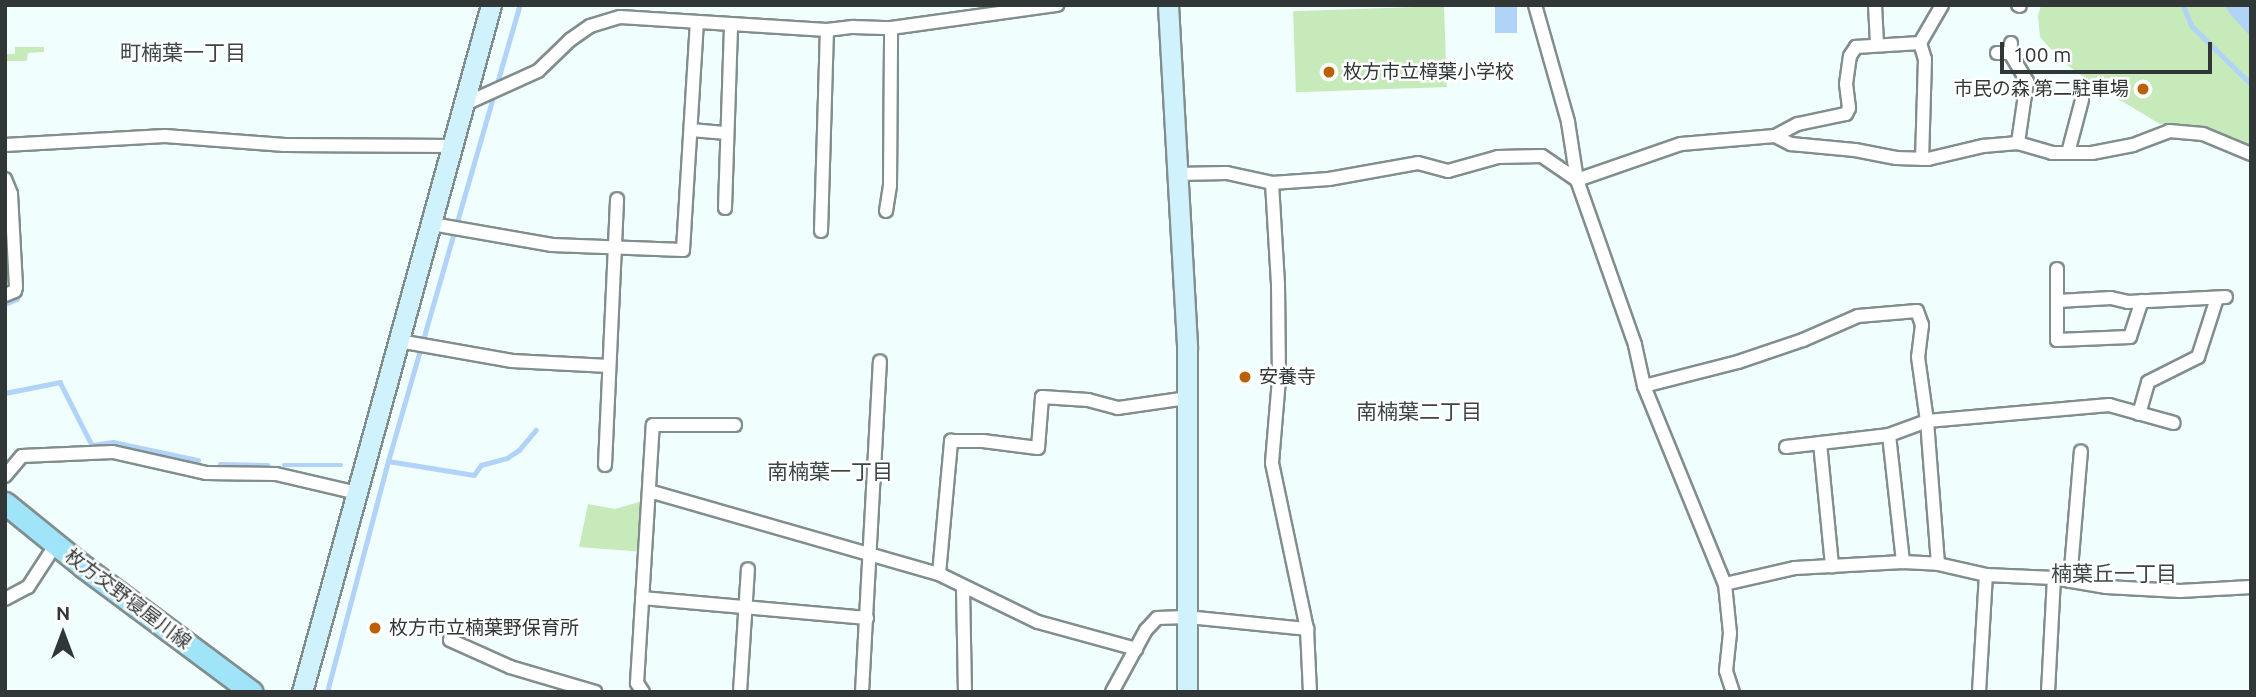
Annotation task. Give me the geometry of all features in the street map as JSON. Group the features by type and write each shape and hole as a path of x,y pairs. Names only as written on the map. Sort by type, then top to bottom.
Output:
{"main road":[{"name":"枚方交野寝屋川線","path":"5,503 252,692"}],"street":[{"path":"302,692 491,5"},
{"path":"465,104 538,71 570,40 620,11 697,24 827,30 891,28 1057,5"},
{"path":"1168,5 1184,276 1187,398 1187,692"},
{"path":"1535,5 1568,122 1577,180 1634,345 1644,386 1725,584 1730,633 1726,671 1733,692"},
{"path":"1875,5 1877,44"},
{"path":"1922,159 1925,59 1920,43 1942,5"},
{"path":"432,224 552,245 683,250 697,24"},
{"path":"725,208 731,26"},
{"path":"886,211 890,186 891,28"},
{"path":"821,231 827,30"},
{"path":"1577,180 1681,144 1775,136 1798,124 1846,114 1850,56 1856,47 1920,43"},
{"path":"2006,49 2026,81 2018,143"},
{"path":"2068,153 2081,100"},
{"path":"691,131 727,133"},
{"path":"1775,136 1791,144 1922,159 1983,146 2018,143 2052,153 2092,153 2133,145 2169,131 2203,134 2251,154"},
{"path":"5,145 165,136 285,145 453,146"},
{"path":"1176,174 1227,173 1272,183 1329,179 1418,163 1448,171 1498,157 1542,156 1577,180"},
{"path":"5,178 11,194 16,287 5,295"},
{"path":"1272,183 1279,284 1279,379 1272,463 1307,629 1310,692"},
{"path":"604,465 617,200"},
{"path":"2057,269 2057,340 2130,337 2142,301"},
{"path":"2057,301 2111,298 2128,302 2221,297 2198,357 2148,382 2139,414"},
{"path":"1644,386 1738,362 1803,340 1858,316 1917,312 1922,325 1918,357 1927,421 1938,564"},
{"path":"399,341 512,360 609,366"},
{"path":"862,692 872,554 880,362"},
{"path":"939,574 951,441 983,441 1038,448 1042,397 1088,400 1118,408 1187,398"},
{"path":"1786,447 1889,435 1927,421 2109,405 2174,424"},
{"path":"643,692 637,683 653,425 735,425"},
{"path":"1889,435 1903,562"},
{"path":"1820,443 1832,566"},
{"path":"2070,581 2081,451"},
{"path":"5,476 22,456 113,452 206,473 276,474 357,494"},
{"path":"649,491 939,574 963,588 1038,622 1136,649"},
{"path":"5,599 28,587 56,544"},
{"path":"1725,584 1795,568 1903,562 1938,564 1986,575 2054,578 2106,587 2180,591 2251,587"},
{"path":"740,692 748,569"},
{"path":"1979,692 1986,575"},
{"path":"2048,692 2054,578"},
{"path":"963,588 965,692"},
{"path":"642,598 867,618"},
{"path":"1112,692 1146,630 1157,618 1187,617 1307,629"},
{"path":"450,640 510,667 596,692"}],"green space":[{"path":"2041,5 2251,5 2251,149 2198,127 2160,124 2090,82 2062,61 2040,37 2038,16"},
{"path":"1444,6 1447,87 1296,92 1293,11"},
{"path":"15,47 44,47 44,52 28,53 27,61 5,61 5,54 15,54"},
{"path":"649,499 645,552 579,547 588,504 615,509"}],"water":[{"path":"1495,5 1517,5 1517,33 1495,33"},
{"path":"2224,5 2251,5 2251,37 2231,15"}],"waterway":[{"path":"327,692 388,461 520,5"},
{"path":"2183,5 2192,26 2251,84"},
{"path":"5,304 17,299"},
{"path":"5,393 60,382 92,445 113,442 198,460"},
{"path":"388,461 474,475 481,465 507,458 519,450 536,430"},
{"path":"220,464 267,465"},
{"path":"284,465 341,465"}],"place":[{"name":"枚方市立樟葉小学校","path":"1329,72"},
{"name":"市民の森 第二駐車場","path":"2143,89"},
{"name":"安養寺","path":"1245,377"},
{"name":"枚方市立楠葉野保育所","path":"375,628"}],"district":[{"name":"町楠葉一丁目","path":"183,52"},
{"name":"南楠葉二丁目","path":"1419,411"},
{"name":"南楠葉一丁目","path":"830,471"},
{"name":"楠葉丘一丁目","path":"2114,573"}]}
